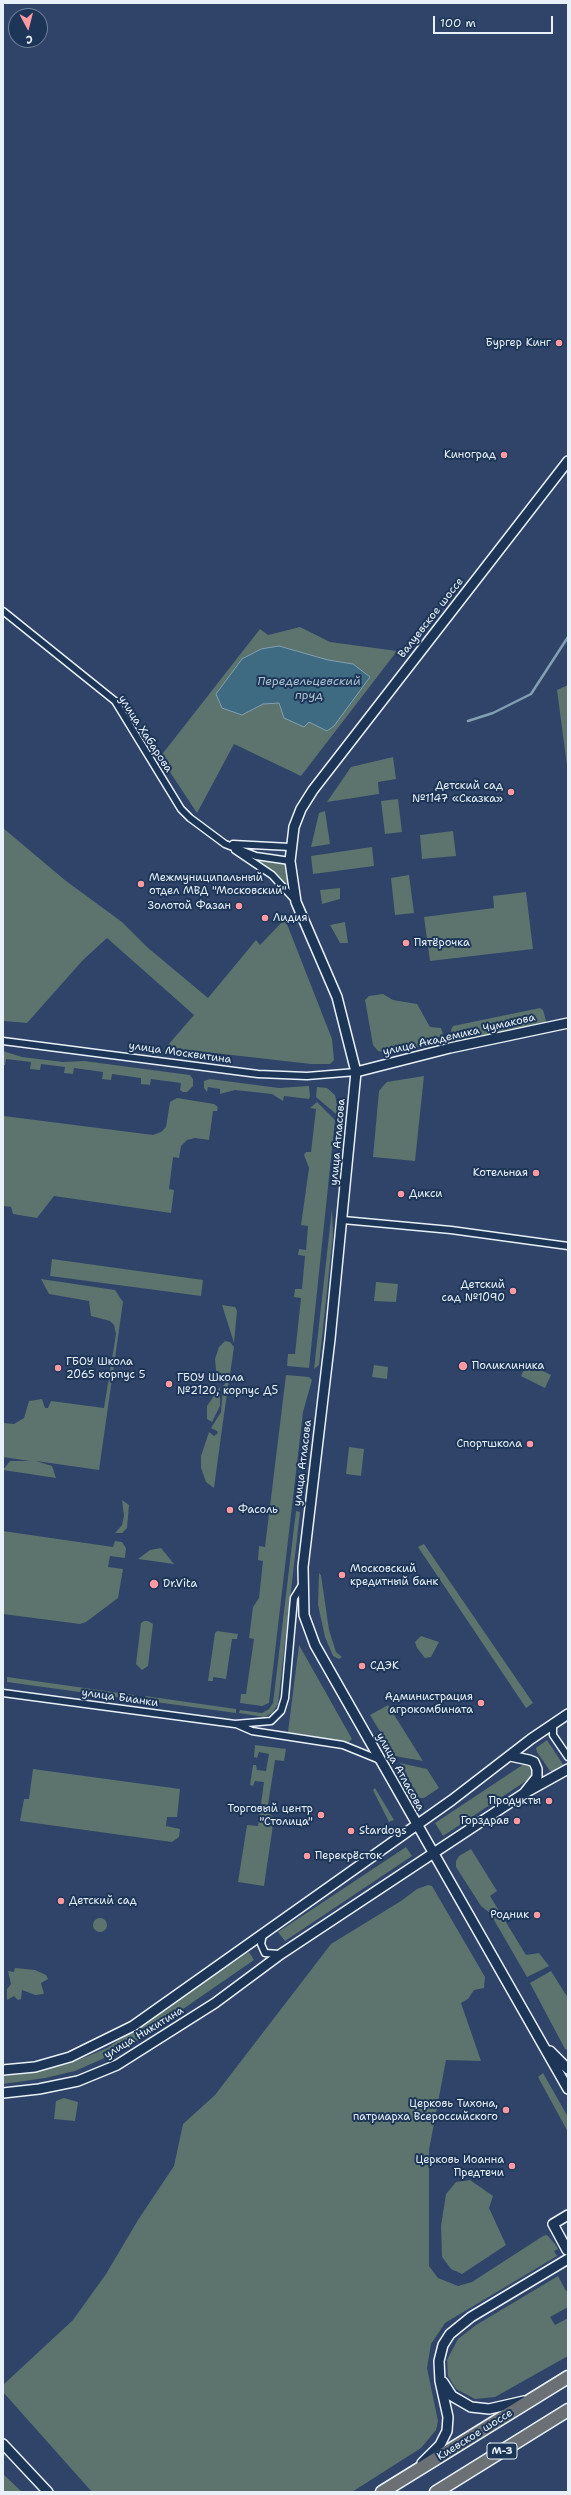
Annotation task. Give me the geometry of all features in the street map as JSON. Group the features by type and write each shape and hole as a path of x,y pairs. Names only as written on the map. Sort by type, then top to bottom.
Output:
{"highway":[{"name":"Киевское шоссе","path":"382,2492 568,2377"},
{"name":"М-3","path":"436,2492 568,2410"}],"main road":[{"name":"Валуевское шоссе","path":"313,790 568,461"},
{"name":"улица Атласова","path":"313,790 298,815 290,847 290,861 296,902 337,997 356,1072 343,1220 302,1585 304,1615 310,1635 416,1826 568,2089"},
{"name":"улица Академика Чумакова","path":"356,1072 450,1048 568,1023"},
{"name":"улица Никитина","path":"3,2070 42,2065 70,2057 104,2042 133,2026 416,1826 568,1714"},
{"path":"510,1756 534,1762 537,1769 536,1777 523,1794"},
{"path":"523,1794 568,1769"},
{"name":"улица Никитина","path":"3,2093 39,2089 78,2081 118,2065 215,2003 281,1954 523,1794"},
{"path":"540,2041 568,2069"},
{"path":"410,2475 433,2453 447,2431 448,2417 440,2381 439,2361 443,2345 463,2322 565,2257 553,2224 568,2215"},
{"path":"439,2361 446,2387 452,2396 470,2408 500,2408 536,2397"},
{"path":"3,2444 48,2492"}],"street":[{"name":"улица Хабарова","path":"3,611 115,701 181,809 190,818 225,844 272,875 296,902"},
{"name":"улица Хабарова","path":"225,844 256,856 290,861"},
{"path":"225,844 290,847"},
{"name":"улица Москвитина","path":"3,1041 258,1074 313,1076 356,1072"},
{"path":"343,1220 451,1230 568,1246"},
{"name":"улица Бианки","path":"3,1693 235,1724 271,1721 281,1711 285,1698 294,1598 302,1585"},
{"name":"улица Бианки","path":"235,1724 252,1731 343,1745 380,1760"},
{"path":"553,1724 553,1735 568,1757"},
{"path":"264,1932 261,1944 265,1953 281,1954"}],"green space":[{"path":"300,627 330,642 397,651 301,776 234,744 197,813 160,757 260,629 268,635"},
{"path":"568,685 568,773 557,690"},
{"path":"393,757 396,779 378,782 379,794 327,802 351,767"},
{"path":"398,799 402,832 385,834 381,801"},
{"path":"325,811 330,844 311,847 319,813"},
{"path":"3,828 66,881 122,922 147,947 208,998 256,940 260,945 285,919 332,1039 334,1060 330,1064 311,1064 170,1048 168,1045 194,1015 107,938 83,960 27,1023 3,1021"},
{"path":"453,831 456,856 422,859 420,835"},
{"path":"372,847 374,866 313,874 311,856"},
{"path":"258,860 285,863 289,889 279,876"},
{"path":"409,875 414,913 395,915 391,878"},
{"path":"340,888 340,899 322,904 320,890"},
{"path":"526,892 533,949 430,961 424,917 494,908 493,896"},
{"path":"345,922 348,943 340,943 330,925"},
{"path":"383,994 393,1000 417,1004 430,1027 441,1028 444,1038 442,1041 392,1054 378,1051 373,1045 365,1000 369,996"},
{"path":"540,1008 543,1010 546,1021 544,1024 454,1042 451,1030 453,1026"},
{"path":"3,1051 22,1057 63,1062 84,1061 190,1075 193,1079 193,1086 187,1092 183,1092 180,1090 181,1083 151,1079 150,1085 141,1084 141,1078 112,1074 111,1080 102,1079 103,1072 74,1068 73,1074 64,1073 65,1067 41,1064 40,1070 30,1069 31,1062 6,1059 5,1065 3,1065"},
{"path":"424,1076 415,1161 373,1157 379,1091 387,1082"},
{"path":"210,1079 279,1088 309,1086 310,1096 309,1099 284,1096 283,1101 272,1094 235,1090 220,1094 220,1089 208,1087 207,1092 204,1088 204,1081"},
{"path":"317,1087 327,1088 335,1095 339,1115 316,1097"},
{"path":"177,1098 214,1104 218,1107 217,1111 213,1111 209,1140 195,1138 187,1140 181,1146 179,1158 173,1157 169,1189 174,1190 171,1213 54,1196 37,1218 13,1214 11,1207 3,1206 4,1116 153,1135 161,1132 166,1127 170,1102"},
{"path":"317,1102 335,1120 309,1368 287,1366 288,1354 295,1354 301,1298 294,1297 295,1289 302,1289 305,1256 298,1255 299,1249 306,1250 308,1226 301,1225 309,1168 304,1155 306,1152 311,1152 316,1109 310,1108"},
{"path":"332,1209 333,1235 319,1365 314,1369"},
{"path":"52,1259 203,1280 201,1296 50,1276"},
{"path":"41,1279 115,1290 123,1302 99,1470 36,1461 52,1466 56,1478 3,1470 10,1461 30,1461 3,1457 3,1423 14,1424 24,1418 29,1401 42,1399 45,1408 48,1408 51,1401 104,1408 116,1334 114,1325 110,1321 91,1316 89,1301 49,1294"},
{"path":"376,1282 398,1284 396,1302 374,1301"},
{"path":"222,1305 235,1307 237,1311 234,1343"},
{"path":"225,1341 230,1342 234,1347 230,1375 221,1381 216,1370 215,1359 219,1347"},
{"path":"527,1363 551,1375 545,1388 521,1376"},
{"path":"374,1365 388,1367 387,1379 372,1377"},
{"path":"286,1375 309,1377 312,1380 303,1412 269,1703 262,1706 240,1703 241,1694 246,1694 254,1639 249,1638 253,1607 259,1598 263,1561 258,1560 259,1546 265,1547"},
{"path":"229,1379 214,1488 206,1482 201,1468 201,1456 209,1432 214,1436 218,1433 211,1428 221,1412 223,1386"},
{"path":"220,1387 220,1406 212,1422 207,1419 207,1406"},
{"path":"349,1447 364,1449 361,1476 346,1474"},
{"path":"122,1500 129,1505 127,1528 122,1533 115,1533 122,1525 124,1516"},
{"path":"296,1511 300,1512 278,1704 272,1713 264,1717 239,1713 240,1710 262,1713 269,1709 273,1703"},
{"path":"3,1531 113,1547 115,1541 122,1542 126,1548 125,1558 110,1556 108,1567 123,1569 118,1598 86,1622 80,1624 3,1614"},
{"path":"424,1544 533,1703 526,1708 418,1547"},
{"path":"161,1548 174,1564 138,1559 150,1550"},
{"path":"319,1573 321,1575 329,1630 336,1652 342,1657 339,1659 333,1656 325,1637 318,1605"},
{"path":"148,1621 153,1624 148,1666 142,1670 136,1664 141,1623"},
{"path":"217,1631 238,1634 237,1639 232,1639 226,1679 213,1677 213,1681 208,1681 215,1633"},
{"path":"421,1636 439,1642 431,1657 425,1658 417,1648 415,1642"},
{"path":"299,1645 352,1739 349,1742 288,1732"},
{"path":"7,1677 134,1695 130,1699 7,1682"},
{"path":"145,1696 236,1709 236,1713 148,1701"},
{"path":"388,1705 423,1761 395,1756 370,1715"},
{"path":"547,1740 564,1766 556,1772 550,1771 537,1752 536,1748"},
{"path":"255,1745 286,1749 284,1761 275,1760 267,1811 274,1818 264,1886 238,1882 247,1825 258,1826 264,1782 255,1781 253,1786 250,1785 253,1765 256,1765 257,1770 266,1771 269,1754 259,1752 257,1758 254,1757"},
{"path":"400,1763 427,1769 439,1788 424,1798 419,1798"},
{"path":"524,1764 530,1766 532,1772 531,1776 526,1781 443,1836 435,1823"},
{"path":"33,1769 180,1789 177,1817 167,1817 166,1826 180,1829 179,1837 172,1842 20,1821 24,1799 29,1799"},
{"path":"375,1788 394,1820 389,1822 373,1790"},
{"path":"406,1847 412,1856 285,1941 278,1932"},
{"path":"471,1849 497,1891 490,1896 526,1955 539,1953 549,1966 527,1977 490,1913 481,1906 456,1867 456,1861 459,1856"},
{"path":"428,1885 432,1886 485,1977 484,1988 474,1990 468,1999 461,2003 481,2061 446,2060 429,2150 429,2266 438,2278 458,2286 472,2282 543,2236 547,2235 555,2244 558,2249 554,2251 557,2256 445,2323 431,2344 427,2368 438,2421 436,2430 421,2448 352,2492 92,2492 3,2392 3,2385 73,2320 106,2274 138,2220 174,2166 183,2124 215,2095 331,1944 401,1901 417,1889"},
{"path":"97,1918 103,1918 107,1922 107,1928 103,1932 97,1932 93,1928 93,1922"},
{"path":"249,1952 254,1960 125,2049 75,2071 45,2078 3,2084 3,2076 31,2073 71,2063 107,2048"},
{"path":"15,1968 35,1970 46,1975 48,1979 41,1983 44,1994 35,1995 22,1990 21,1999 18,2000 14,1996 7,2000 7,1989 11,1984 8,1971 14,1972"},
{"path":"551,1971 568,1998 568,2050 565,2049 530,1983"},
{"path":"543,2073 568,2117 568,2132 538,2077"},
{"path":"64,2098 78,2102 75,2121 54,2119 56,2101"},
{"path":"470,2180 493,2196 489,2208 506,2245 462,2274 451,2269 442,2257 441,2226 446,2194 456,2182"},
{"path":"558,2276 566,2291 568,2290 568,2307 550,2317 555,2325 568,2318 568,2356 495,2397 475,2399 456,2389 448,2376 447,2360 458,2339 476,2325"},
{"path":"3,2474 22,2492 3,2492"}],"water":[{"name":"Передельцевский пруд","path":"279,646 328,660 353,664 370,677 334,726 327,731 309,722 304,727 284,718 279,703 263,704 242,715 222,708 216,694 242,659 261,649"}],"waterway":[{"path":"468,721 493,713 531,694 568,637"}],"place":[{"name":"Бургер Кинг","path":"559,343"},
{"name":"Киноград","path":"504,455"},
{"name":"Детский сад №1147 «Сказка»","path":"511,792"},
{"name":"Межмуниципальный отдел МВД \"Московский\"","path":"141,884"},
{"name":"Золотой Фазан","path":"239,906"},
{"name":"Лидия","path":"265,918"},
{"name":"Пятёрочка","path":"406,943"},
{"name":"Котельная","path":"536,1173"},
{"name":"Дикси","path":"401,1194"},
{"name":"Детский сад №1090","path":"513,1291"},
{"name":"Поликлиника","path":"463,1366"},
{"name":"ГБОУ Школа 2065 корпус 5","path":"58,1368"},
{"name":"ГБОУ Школа №2120, корпус Д5","path":"169,1384"},
{"name":"Спортшкола","path":"530,1444"},
{"name":"Фасоль","path":"230,1510"},
{"name":"Московский кредитный банк","path":"342,1575"},
{"name":"Dr.Vita","path":"154,1584"},
{"name":"СДЭК","path":"362,1666"},
{"name":"Администрация агрокомбината","path":"481,1703"},
{"name":"Продукты","path":"549,1801"},
{"name":"Торговый центр \"Столица\"","path":"321,1815"},
{"name":"Горздрав","path":"517,1821"},
{"name":"Stardogs","path":"351,1831"},
{"name":"Перекрёсток","path":"307,1856"},
{"name":"Детский сад","path":"61,1901"},
{"name":"Родник","path":"537,1915"},
{"name":"Церковь Тихона, патриарха Всероссийского","path":"506,2110"},
{"name":"Церковь Иоанна Предтечи","path":"512,2166"}]}
